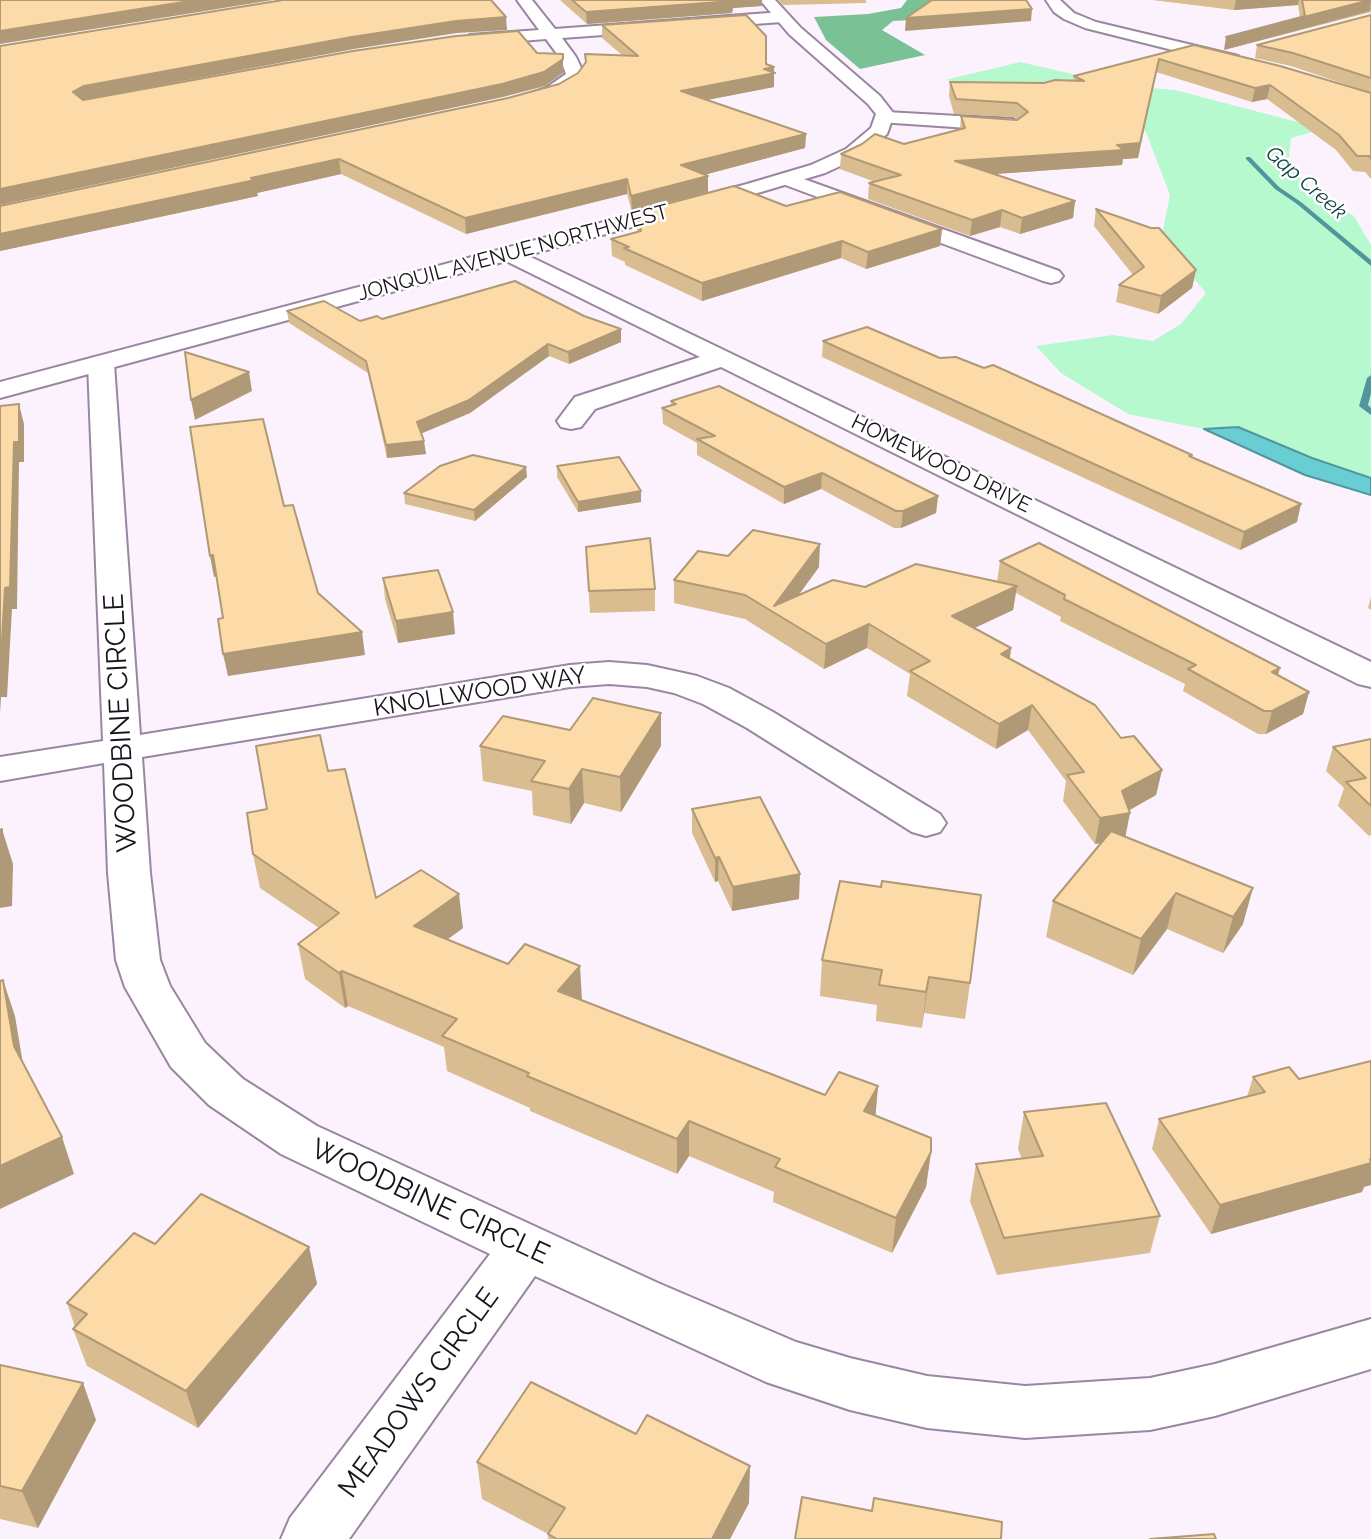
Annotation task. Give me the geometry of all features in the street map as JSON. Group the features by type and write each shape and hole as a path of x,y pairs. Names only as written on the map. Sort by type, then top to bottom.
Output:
{"street":[{"path":"508,105 552,92 570,81 575,74 568,57 524,0"},
{"path":"766,0 874,100 886,118 1015,126"},
{"path":"1053,0 1069,16 1091,25 1224,59 1249,58"},
{"path":"457,41 782,17"},
{"name":"JONQUIL AVENUE NORTHWEST","path":"0,390 787,179 853,153 880,130 886,118"},
{"path":"787,179 1051,276"},
{"name":"HOMEWOOD DRIVE","path":"510,254 1371,676"},
{"path":"571,421 585,404 723,358"},
{"name":"WOODBINE CIRCLE","path":"100,364 129,873 138,960 148,987 188,1055 226,1092 299,1140 639,1300 786,1364 850,1384 927,1402 1025,1412 1150,1404 1215,1390 1371,1344"},
{"name":"KNOLLWOOD WAY","path":"0,769 569,676 609,673 647,676 684,684 716,696 760,720 926,823"},
{"name":"MEADOWS CIRCLE","path":"312,1539 526,1247"}],"green space":[{"path":"907,0 976,0 934,19 893,21 882,30 925,55 860,69 826,40 814,17 868,14 901,8"},
{"path":"1020,62 1125,86 1175,90 1324,129 1291,138 1288,165 1314,192 1354,216 1371,245 1371,478 1312,458 1238,427 1204,429 1128,414 1061,373 1036,346 1113,335 1153,341 1181,324 1206,293 1161,239 1170,195 1146,132 1125,111 945,80"}],"water":[{"path":"1238,427 1312,458 1371,478 1371,495 1305,475 1204,429"}],"building":[{"path":"0,0 196,0 0,31"},
{"path":"283,0 491,0 506,17 456,21 352,37 84,86 73,92 83,100 353,51 456,36 518,31 537,53 563,54 563,59 544,72 502,84 0,189 0,46"},
{"path":"572,0 731,0 733,1 586,12"},
{"path":"932,0 1026,0 1032,9 906,18"},
{"path":"1302,0 1370,0 1226,37 1305,16"},
{"path":"746,15 766,36 766,64 774,67 764,69 775,73 681,91 806,134 681,165 708,176 631,196 627,179 465,218 339,159 251,178 255,180 0,234 0,206 508,98 559,84 578,73 586,62 585,54 638,56 602,25"},
{"path":"1371,15 1371,78 1293,53 1257,45"},
{"path":"1194,45 1280,66 1371,93 1371,159 1369,156 1357,156 1339,135 1270,85 1255,88 1159,59 1140,143 1117,145 1124,150 955,161 1075,201 1022,218 1002,210 972,220 869,183 901,175 841,154 875,134 904,144 965,128 961,116 1017,120 1028,112 1017,103 956,99 950,82 1084,81 1074,76"},
{"path":"734,186 786,206 840,192 942,229 868,252 842,241 702,283 624,248 629,247 611,239 641,231 636,212"},
{"path":"1096,209 1151,228 1159,228 1196,270 1161,296 1119,285 1144,267"},
{"path":"515,281 584,316 621,329 568,352 548,344 469,400 417,422 424,441 386,445 366,361 287,311 324,301 360,321 377,316 382,319"},
{"path":"867,327 940,358 956,357 984,368 993,365 1192,455 1189,456 1301,504 1244,532 823,341"},
{"path":"185,352 249,372 191,400"},
{"path":"719,386 938,496 903,511 896,511 822,473 784,487 697,439 715,436 662,408 676,404 671,401"},
{"path":"19,404 19,442 14,442 10,587 5,588 0,674 0,406"},
{"path":"263,419 284,506 293,505 318,593 362,632 223,654 218,619 223,618 213,555 210,556 190,427"},
{"path":"473,455 526,467 474,510 404,493 440,466"},
{"path":"619,457 641,491 578,502 557,466"},
{"path":"753,530 820,544 774,606 833,580 865,587 916,564 1017,586 952,616 1011,648 1001,654 1095,705 1121,738 1134,736 1162,770 1122,791 1130,813 1100,818 1067,775 1084,772 1032,705 999,724 910,671 930,661 869,624 826,644 745,595 674,580 698,551 728,556"},
{"path":"650,538 655,589 589,591 586,547"},
{"path":"1039,543 1280,668 1272,672 1309,692 1272,711 1264,711 1188,669 1196,665 1064,599 1065,595 1000,561"},
{"path":"438,570 453,612 396,621 383,578"},
{"path":"593,698 661,713 620,777 582,769 569,789 531,781 545,761 480,746 503,716 570,730"},
{"path":"320,735 328,771 345,769 376,898 421,870 459,894 414,926 508,964 525,944 580,966 558,991 825,1095 839,1072 878,1086 864,1111 931,1138 931,1152 896,1218 775,1167 780,1159 689,1121 677,1139 527,1076 529,1073 442,1036 457,1019 342,971 339,973 298,944 339,913 253,854 247,813 267,809 256,746"},
{"path":"1371,739 1371,806 1346,782 1366,778 1333,747"},
{"path":"760,797 800,874 733,887 719,857 715,858 692,809"},
{"path":"2,829 1,871 0,871 0,830"},
{"path":"1111,831 1253,888 1233,917 1176,893 1141,939 1053,901"},
{"path":"840,881 881,887 882,881 981,895 970,983 929,977 926,992 879,985 882,970 822,960"},
{"path":"3,980 14,1046 62,1137 0,1166 0,981"},
{"path":"1371,1061 1371,1163 1220,1205 1159,1119 1265,1092 1253,1077 1289,1067 1299,1079"},
{"path":"1106,1103 1160,1216 1004,1238 976,1164 1043,1156 1024,1112"},
{"path":"201,1194 309,1247 186,1391 73,1329 87,1314 67,1303 134,1233 155,1244"},
{"path":"0,1365 83,1383 22,1491 0,1486"},
{"path":"531,1382 636,1434 647,1415 750,1466 712,1539 557,1539 548,1534 565,1508 477,1462"},
{"path":"802,1497 872,1511 874,1498 1002,1522 1001,1539 795,1539"},
{"path":"1214,1534 1216,1539 1150,1539"}],"waterway":[{"name":"Gap Creek","path":"1248,158 1277,188 1299,203 1371,264"},
{"name":"Gap Creek","path":"1371,378 1363,406 1371,412"}]}
